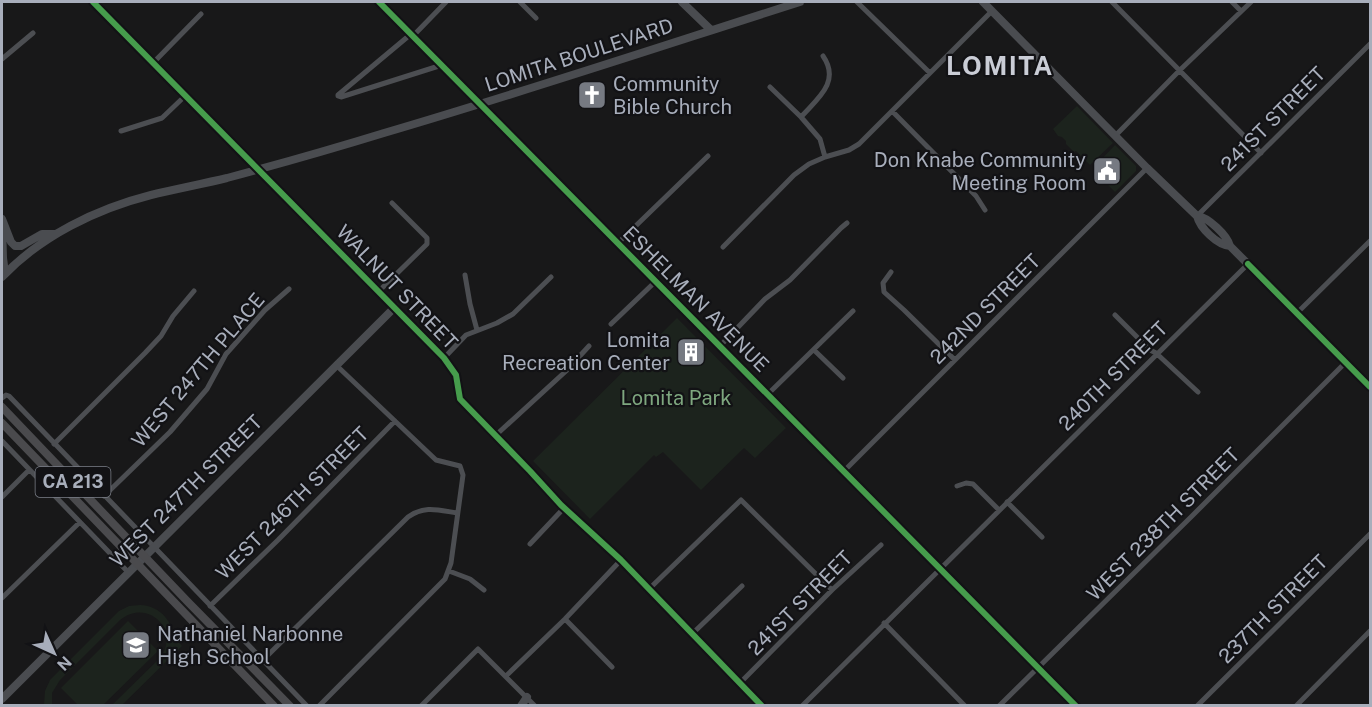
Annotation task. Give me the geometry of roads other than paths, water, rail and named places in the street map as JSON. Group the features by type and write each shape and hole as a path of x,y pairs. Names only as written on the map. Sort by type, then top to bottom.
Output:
{"main road":[{"name":"CA 213","path":"2,407 290,705"},
{"name":"CA 213","path":"2,423 274,705"}],"street":[{"name":"WALNUT STREET","path":"93,2 444,358 456,375 460,399 564,508 621,560 762,705"},
{"name":"ESHELMAN AVENUE","path":"379,2 1076,705"},
{"path":"442,65 341,97 338,96 412,35 446,2"},
{"path":"520,2 536,18"},
{"path":"682,2 711,30"},
{"name":"LOMITA BOULEVARD","path":"3,275 56,234 114,206 342,146 800,2"},
{"path":"857,2 930,73"},
{"path":"983,2 1197,216 1204,216 1228,240 1230,246 1371,387"},
{"path":"1112,2 1261,153"},
{"path":"1232,2 1241,11"},
{"path":"1115,136 1179,70 1251,2"},
{"path":"723,247 809,164 849,150 859,144 992,11"},
{"path":"153,63 201,14"},
{"path":"2,59 33,33"},
{"name":"241ST STREET","path":"1197,216 1371,44"},
{"path":"801,117 823,94 827,86 830,72 823,56"},
{"path":"770,87 820,139 825,157"},
{"path":"120,131 162,118 186,95"},
{"path":"892,111 976,196 985,210"},
{"path":"618,243 708,156"},
{"name":"242ND STREET","path":"843,471 1148,168"},
{"path":"379,291 427,244 427,238 392,203"},
{"path":"2,221 15,246 21,246 42,234 56,234"},
{"path":"2,221 3,275"},
{"path":"720,346 765,299 790,280 847,223"},
{"path":"1297,313 1371,241"},
{"name":"240TH STREET","path":"802,705 1248,264"},
{"path":"891,272 883,283 884,292 955,360"},
{"path":"465,275 477,330"},
{"path":"444,358 466,335 513,314 551,278"},
{"path":"611,324 656,281"},
{"name":"WEST 247TH PLACE","path":"104,496 170,432 207,389 226,354 265,310 289,289"},
{"path":"54,444 145,354 194,291"},
{"name":"WEST 247TH STREET","path":"2,699 394,307"},
{"path":"768,394 853,311"},
{"path":"1115,315 1150,350 1198,392"},
{"path":"496,435 566,371 589,346"},
{"path":"814,350 843,378"},
{"name":"WEST 238TH STREET","path":"999,705 1039,668 1346,362"},
{"path":"319,705 440,585 449,571 463,475 460,466 436,460 337,366"},
{"path":"2,398 9,396 308,705"},
{"name":"WEST 246TH STREET","path":"210,606 395,422"},
{"path":"2,441 128,572"},
{"path":"2,497 29,470"},
{"path":"957,486 966,483 973,484 999,510"},
{"path":"649,589 741,500 832,590"},
{"path":"1007,502 1042,537"},
{"path":"530,544 564,508"},
{"path":"263,660 408,517 417,511 428,509 457,513"},
{"path":"2,598 80,522"},
{"name":"237TH STREET","path":"1197,705 1371,534"},
{"name":"241ST STREET","path":"741,683 832,590 880,545"},
{"path":"506,676 621,560"},
{"path":"449,571 470,579 483,590"},
{"path":"692,634 742,586"},
{"path":"565,619 612,666"},
{"path":"884,623 965,705"},
{"path":"1296,705 1371,631"},
{"path":"421,705 478,649 535,705"},
{"path":"521,705 526,697"}],"place":[{"name":"Community Bible Church","path":"592,95"},
{"name":"Don Knabe Community Meeting Room","path":"1107,171"},
{"name":"Lomita Recreation Center","path":"691,352"},
{"name":"Nathaniel Narbonne High School","path":"136,645"}],"district":[{"name":"LOMITA","path":"1000,66"}],"park label":[{"name":"Lomita Park","path":"676,398"}]}
